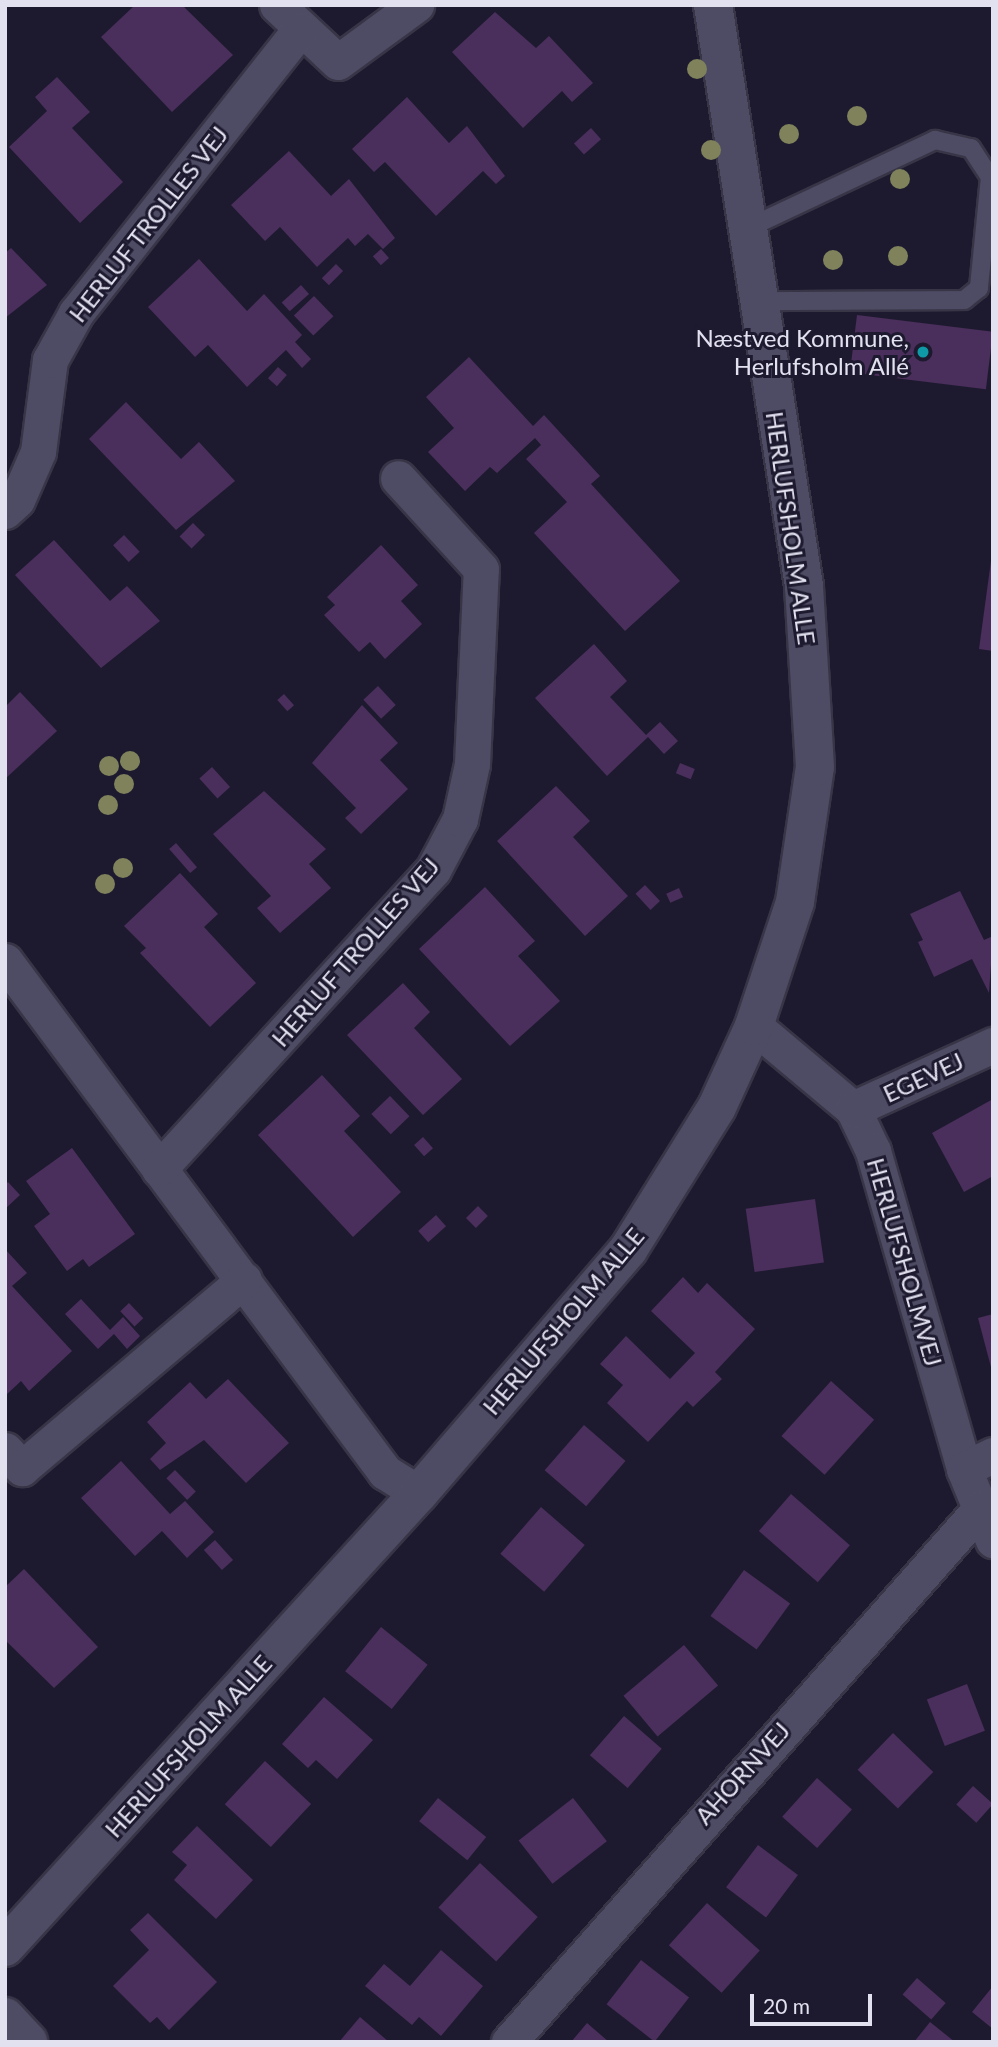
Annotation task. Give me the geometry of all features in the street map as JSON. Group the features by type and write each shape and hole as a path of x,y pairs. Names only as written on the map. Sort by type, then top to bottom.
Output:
{"street":[{"path":"277,5 299,31 338,62 416,5"},
{"name":"HERLUFSHOLM ALLE","path":"5,1947 419,1493 628,1250 718,1107 754,1026 795,902 815,767 804,586 757,301 713,5"},
{"name":"HERLUF TROLLES VEJ","path":"5,511 38,452 50,360 76,313 299,31"},
{"name":"HERLUF TROLLES VEJ","path":"159,1170 433,870 460,819 472,764 481,569 398,478"},
{"path":"5,961 385,1472 419,1493"},
{"name":"HERLUFSHOLMVEJ","path":"754,1026 853,1109 873,1151 978,1462 986,1524"},
{"name":"EGEVEJ","path":"853,1109 993,1045"},
{"path":"5,1450 22,1468 244,1280"},
{"name":"AHORNVEJ","path":"509,2042 986,1524"},
{"path":"5,2017 28,2042"}],"lane":[{"path":"748,228 936,140 971,148 990,177 979,288 964,300 757,301"}],"building":[{"path":"135,5 182,5 233,55 172,112 101,37"},
{"path":"495,12 536,48 549,36 593,83 572,102 562,91 523,128 452,52"},
{"path":"57,77 90,112 72,128 123,182 80,223 9,147 47,111 35,97"},
{"path":"407,97 449,143 467,126 505,176 496,184 483,171 436,216 385,162 374,172 352,149"},
{"path":"591,128 601,139 584,155 574,143"},
{"path":"289,151 331,196 349,179 395,238 383,249 368,234 355,246 348,238 317,267 280,227 265,241 231,205"},
{"path":"11,248 47,285 5,318 5,253"},
{"path":"381,249 389,258 381,265 373,256"},
{"path":"199,259 247,311 264,294 302,335 295,342 311,359 302,368 286,350 247,387 208,345 195,357 148,307"},
{"path":"336,264 343,271 329,285 322,278"},
{"path":"301,285 309,294 290,311 282,302"},
{"path":"314,296 333,316 313,336 294,315"},
{"name":"Næstved Kommune, Herlufsholm Allé","path":"857,315 993,332 986,389 850,373"},
{"path":"469,357 533,426 544,415 600,476 591,484 680,581 625,631 534,533 567,502 526,459 541,445 535,438 497,473 490,467 465,491 428,452 454,428 426,397"},
{"path":"278,367 287,375 277,386 268,378"},
{"path":"126,402 181,459 199,442 235,481 176,530 89,439"},
{"path":"193,523 205,535 192,548 180,536"},
{"path":"124,535 140,552 129,562 113,545"},
{"path":"54,540 110,601 127,586 160,621 101,668 15,575"},
{"path":"381,545 418,585 401,601 422,624 385,659 370,642 359,652 324,615 335,605 327,597"},
{"path":"993,546 993,651 979,649"},
{"path":"594,644 627,681 610,697 646,735 660,722 678,741 664,754 648,737 607,776 535,698"},
{"path":"378,686 396,705 381,719 363,700"},
{"path":"20,692 57,731 5,779 5,707"},
{"path":"284,694 294,705 287,711 277,700"},
{"path":"362,705 398,743 380,760 408,789 361,834 345,818 356,808 312,763"},
{"path":"680,763 695,769 691,779 676,773"},
{"path":"212,767 230,787 217,798 199,778"},
{"path":"556,786 590,821 573,837 628,896 585,936 497,841"},
{"path":"264,791 326,849 309,864 331,888 280,933 257,908 271,896 213,834"},
{"path":"176,843 197,867 190,873 169,849"},
{"path":"180,873 218,914 204,927 256,983 210,1027 140,953 146,948 124,926"},
{"path":"645,885 660,901 650,910 635,894"},
{"path":"485,887 535,941 518,956 560,1001 510,1046 419,949"},
{"path":"679,888 683,897 670,903 666,894"},
{"path":"960,891 984,940 993,936 989,993 972,959 934,977 918,942 923,940 910,914"},
{"path":"403,983 430,1012 414,1028 462,1079 423,1115 347,1035"},
{"path":"322,1075 360,1116 344,1131 401,1192 353,1237 258,1135"},
{"path":"390,1096 409,1116 391,1134 371,1114"},
{"path":"993,1099 993,1176 964,1192 932,1133"},
{"path":"423,1137 433,1148 424,1156 414,1145"},
{"path":"72,1148 135,1234 89,1267 83,1259 67,1271 34,1226 50,1214 26,1181"},
{"path":"8,1182 20,1195 5,1209 5,1185"},
{"path":"815,1199 824,1262 755,1272 746,1209"},
{"path":"478,1206 488,1216 476,1228 466,1218"},
{"path":"436,1215 446,1226 428,1242 418,1231"},
{"path":"5,1249 27,1273 12,1286 72,1351 29,1391 21,1381 5,1396"},
{"path":"683,1277 698,1293 707,1283 755,1329 715,1372 722,1379 693,1407 687,1401 648,1442 607,1403 623,1385 600,1364 626,1336 670,1379 695,1353 651,1311"},
{"path":"81,1299 110,1330 123,1317 140,1336 127,1349 114,1334 98,1349 65,1314"},
{"path":"129,1303 143,1318 135,1327 120,1311"},
{"path":"993,1314 993,1371 992,1371 978,1318"},
{"path":"228,1379 289,1443 246,1483 204,1440 160,1470 150,1459 166,1443 147,1422 190,1382 206,1399"},
{"path":"831,1381 874,1420 825,1475 781,1436"},
{"path":"584,1425 626,1461 586,1506 545,1470"},
{"path":"121,1461 170,1514 185,1501 214,1532 187,1558 162,1531 135,1556 81,1498"},
{"path":"175,1470 196,1492 187,1500 166,1478"},
{"path":"791,1494 850,1545 818,1582 759,1531"},
{"path":"541,1507 585,1545 544,1592 500,1554"},
{"path":"215,1540 233,1560 222,1570 204,1550"},
{"path":"24,1569 98,1647 54,1688 5,1640 5,1587"},
{"path":"744,1570 790,1604 757,1650 710,1616"},
{"path":"381,1627 428,1665 392,1709 345,1671"},
{"path":"684,1645 718,1686 658,1736 623,1696"},
{"path":"967,1684 985,1731 945,1746 927,1699"},
{"path":"324,1697 373,1740 337,1779 316,1760 308,1768 282,1744"},
{"path":"624,1716 662,1749 628,1788 590,1755"},
{"path":"893,1733 933,1772 898,1809 858,1770"},
{"path":"265,1761 311,1804 271,1847 225,1804"},
{"path":"817,1778 852,1809 817,1848 782,1817"},
{"path":"973,1786 993,1804 976,1823 956,1805"},
{"path":"438,1798 486,1837 467,1860 419,1821"},
{"path":"573,1798 607,1841 552,1884 519,1840"},
{"path":"197,1826 253,1880 216,1919 174,1880 187,1865 172,1852"},
{"path":"758,1845 798,1875 766,1917 726,1887"},
{"path":"480,1863 538,1917 496,1961 438,1908"},
{"path":"707,1903 760,1951 722,1993 669,1945"},
{"path":"148,1913 217,1982 169,2030 157,2017 150,2023 113,1986 149,1950 130,1930"},
{"path":"441,1950 483,1986 441,2036 419,2017 412,2025 365,1986 384,1964 410,1986"},
{"path":"641,1960 689,1998 655,2042 607,2004"},
{"path":"917,1978 946,2003 931,2020 903,1995"},
{"path":"993,1986 993,2029 972,2012"},
{"path":"360,2017 389,2042 339,2042"},
{"path":"930,2022 955,2042 914,2042"},
{"path":"587,2023 609,2042 571,2042"}],"place":[{"name":"Næstved Kommune, Herlufsholm Allé","path":"923,352"}]}
